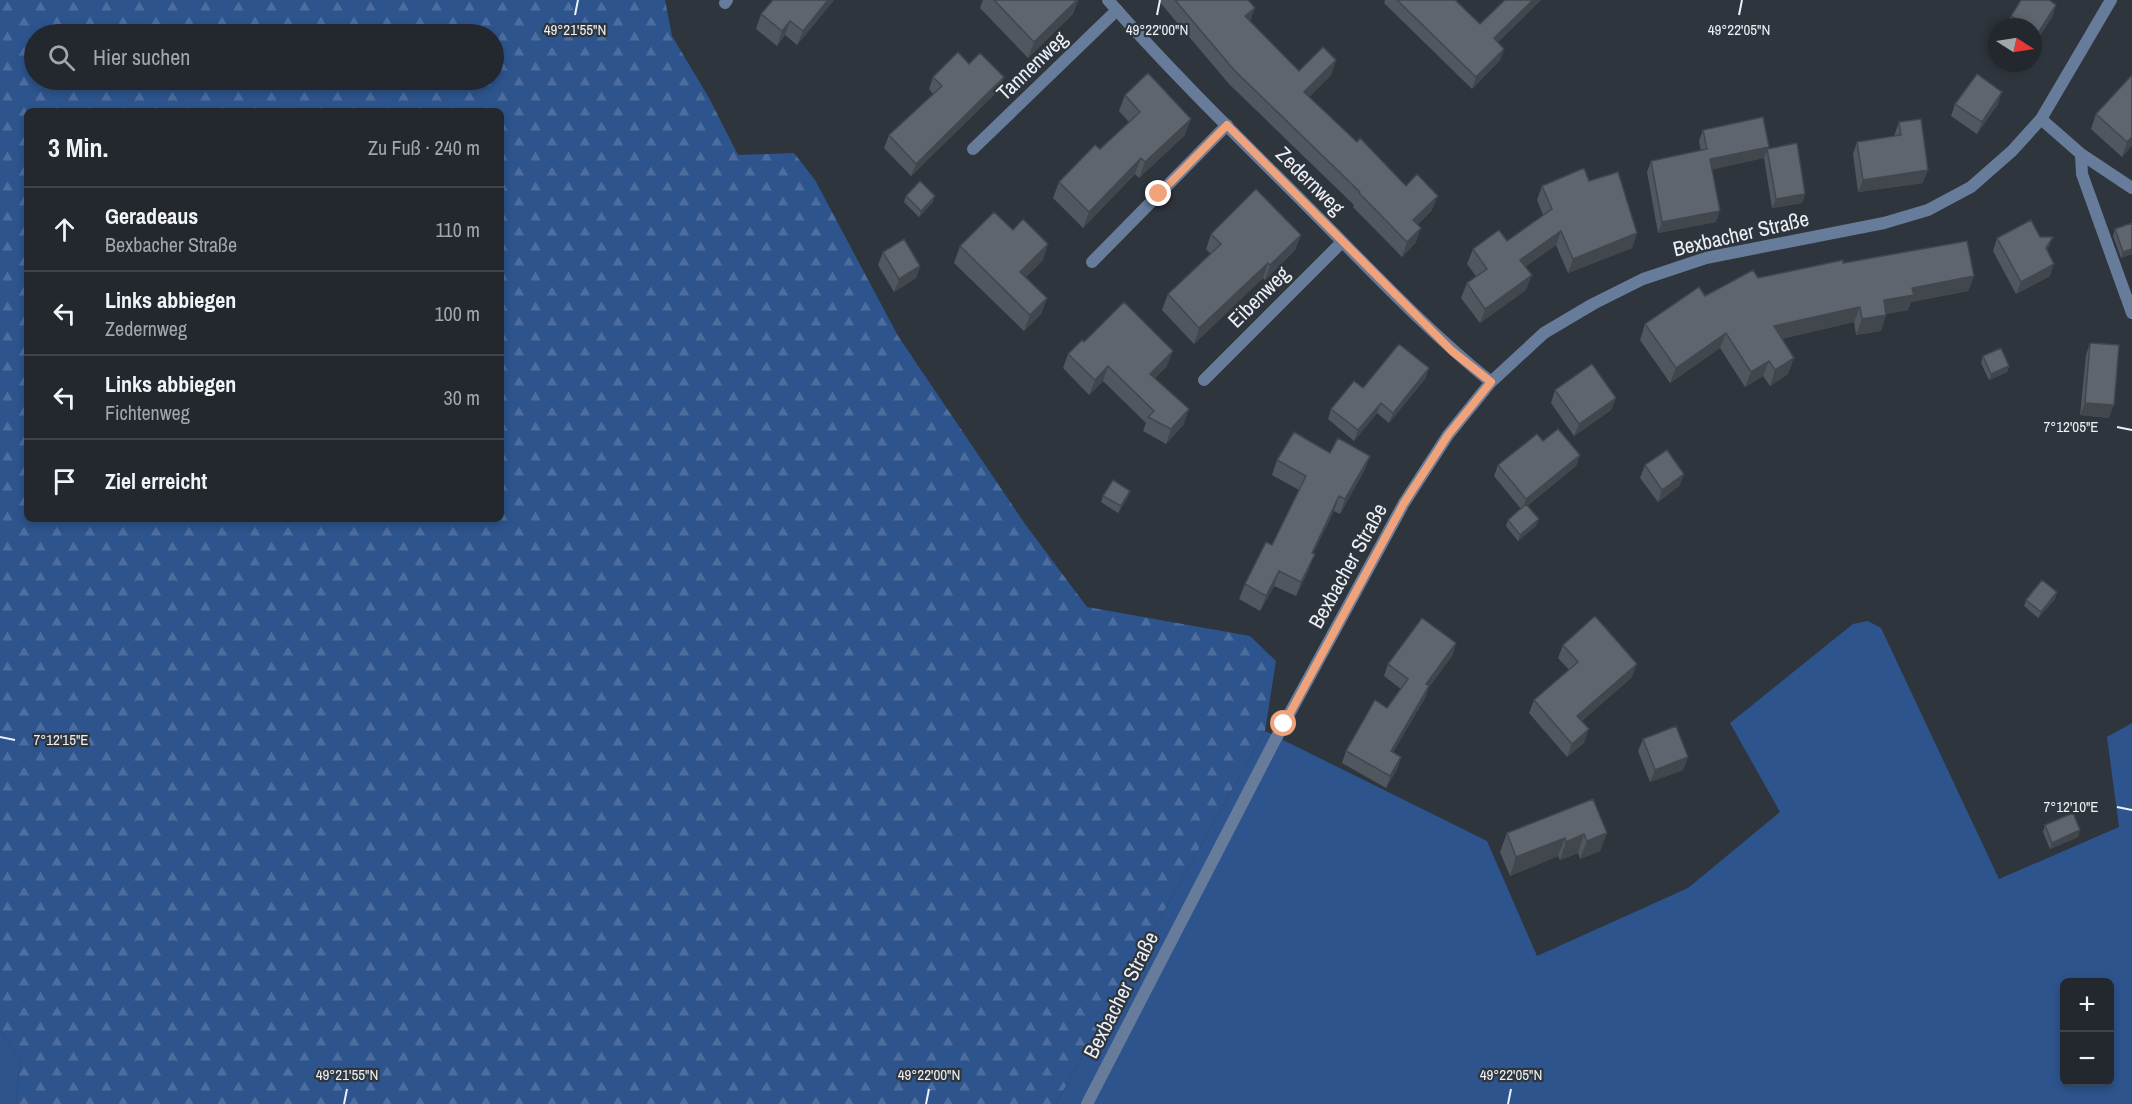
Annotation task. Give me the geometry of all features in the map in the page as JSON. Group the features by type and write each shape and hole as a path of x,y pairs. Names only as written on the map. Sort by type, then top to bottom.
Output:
{"street":[{"name":"Zedernweg","path":"1108,0 1342,242 1452,351 1491,382"},
{"name":"Bexbacher Straße","path":"1087,1104 1274,742 1404,503 1448,435 1491,382 1544,333 1593,304 1643,279 1706,258 1884,223 1928,210 1971,187 2012,151 2041,118 2111,0"},
{"name":"Tannenweg","path":"973,149 1117,10"},
{"path":"2041,118 2081,154 2132,188"},
{"path":"1092,262 1227,125"},
{"path":"2081,154 2082,174 2132,313"},
{"name":"Eibenweg","path":"1204,381 1342,242"}],"green space":[{"path":"0,0 665,0 672,36 709,98 738,155 794,153 815,180 898,336 1025,524 1087,607 1250,636 1276,661 1265,731 1056,1104 16,1104 20,1060 0,1031"},
{"path":"1868,621 1881,628 1999,879 2119,827 2107,737 2132,723 2132,1104 1056,1104 1265,731 1487,841 1537,956 1688,888 1780,812 1730,723 1853,624"},
{"path":"0,1031 20,1060 16,1104 0,1104"}],"building":[{"path":"773,0 828,0 803,31 790,21 782,31 761,14"},
{"path":"994,0 1077,0 1034,42"},
{"path":"1175,0 1248,0 1255,8 1245,16 1299,71 1323,47 1336,60 1304,92 1357,142 1360,138 1406,186 1417,174 1438,196 1413,220 1421,228 1407,242 1360,192 1234,70"},
{"path":"1397,0 1455,0 1480,24 1505,0 1533,0 1494,38 1504,49 1476,77"},
{"path":"2021,0 2049,0 2056,5 2042,27 2042,18 2011,16"},
{"path":"958,52 969,64 980,53 1004,77 916,164 889,135 942,86 933,77"},
{"path":"1148,73 1191,119 1145,162 1141,158 1089,212 1059,182 1095,145 1100,149 1140,112 1125,95"},
{"path":"1977,74 2002,92 1982,122 1955,104"},
{"path":"2132,75 2132,137 2127,142 2096,114"},
{"path":"1763,117 1769,147 1710,159 1720,211 1662,222 1651,161 1707,149 1703,130"},
{"path":"1921,119 1928,170 1863,180 1857,142 1901,135 1899,122"},
{"path":"1797,143 1805,194 1776,199 1767,149"},
{"path":"1584,168 1589,181 1618,172 1637,233 1573,259 1561,231 1520,260 1532,275 1485,309 1467,283 1487,269 1473,249 1499,230 1507,241 1552,209 1542,186"},
{"path":"920,181 935,196 921,211 906,196"},
{"path":"1256,189 1301,235 1199,328 1168,294 1221,244 1211,234"},
{"path":"994,212 1013,230 1023,219 1048,244 1020,272 1047,298 1030,315 960,246"},
{"path":"2031,220 2040,237 2053,237 2046,248 2054,264 2021,282 1997,238"},
{"path":"2132,223 2132,249 2123,252 2115,229"},
{"path":"904,239 920,266 899,279 883,252"},
{"path":"1967,241 1974,276 1912,288 1914,295 1884,300 1886,315 1862,319 1860,307 1774,326 1794,358 1775,370 1769,361 1751,372 1726,333 1676,368 1645,324 1699,287 1705,296 1753,270 1758,278 1843,260 1843,263"},
{"path":"1124,302 1173,351 1150,374 1189,409 1171,429 1148,417 1154,411 1108,366 1095,380 1068,354 1082,340 1084,342"},
{"path":"2090,343 2119,345 2114,405 2085,403"},
{"path":"1399,344 1429,368 1393,413 1381,403 1358,430 1331,409 1354,381 1363,388"},
{"path":"2001,348 2009,366 1991,374 1983,356"},
{"path":"1592,364 1616,398 1579,424 1555,390"},
{"path":"1558,429 1580,455 1526,499 1498,465 1537,434 1543,441"},
{"path":"1294,432 1330,453 1338,438 1370,456 1345,499 1339,496 1301,582 1279,571 1266,596 1245,584 1266,542 1272,545 1306,476 1277,460"},
{"path":"1667,450 1684,474 1662,490 1645,465"},
{"path":"1113,480 1130,491 1121,506 1103,496"},
{"path":"1526,504 1539,519 1520,535 1508,520"},
{"path":"2042,580 2057,592 2041,612 2026,600"},
{"path":"1595,616 1637,664 1577,716 1589,729 1572,744 1534,700 1578,662 1563,645"},
{"path":"1422,618 1456,643 1426,684 1429,686 1391,751 1401,757 1390,776 1346,751 1375,700 1387,708 1408,679 1388,664"},
{"path":"1676,726 1688,757 1655,770 1643,739"},
{"path":"1593,799 1607,833 1587,841 1584,834 1566,842 1565,838 1516,857 1507,833"},
{"path":"2073,813 2080,830 2052,843 2045,825"}],"route":[{"path":"1159,194 1227,125 1452,351 1491,382 1448,435 1404,503 1284,724"}]}
